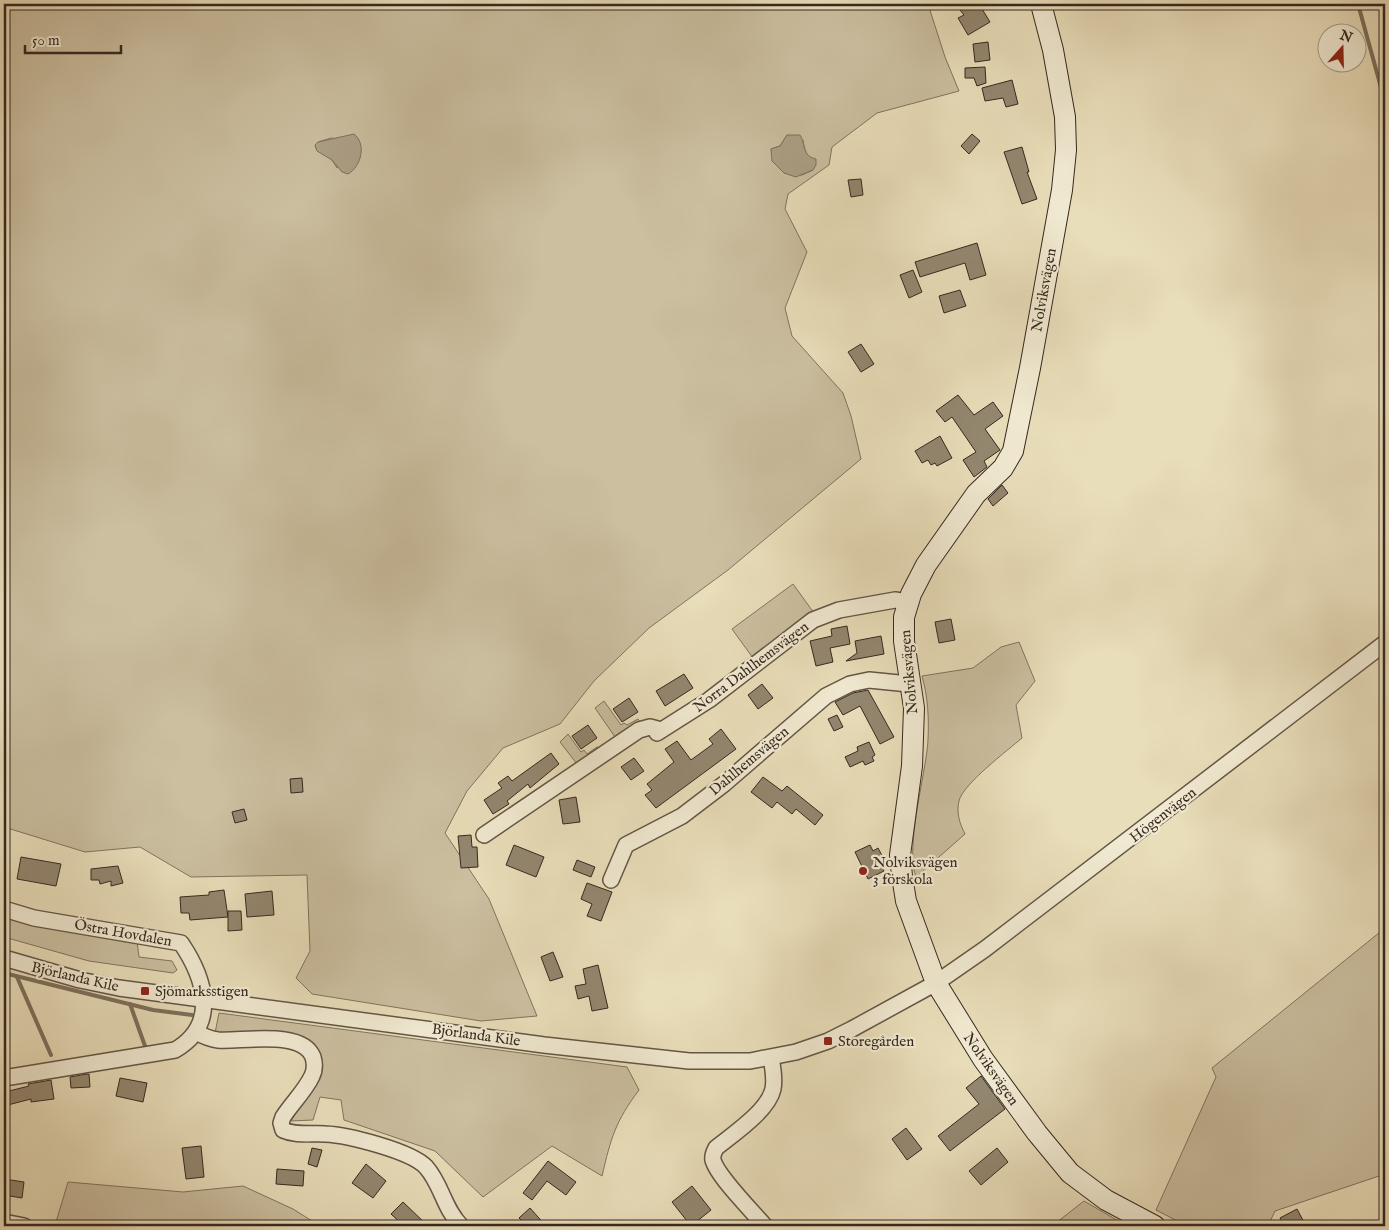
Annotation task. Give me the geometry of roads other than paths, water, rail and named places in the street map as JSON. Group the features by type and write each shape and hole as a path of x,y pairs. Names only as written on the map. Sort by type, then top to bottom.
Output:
{"street":[{"name":"Nolviksvägen","path":"1041,4 1060,82 1065,117 1066,150 1062,190 1016,442 1010,458 1003,468 976,494 937,548 917,581 904,617 904,641 914,708 912,766 900,854 902,876 906,901 936,983 979,1053 1060,1162 1088,1188 1106,1200 1155,1226"},
{"name":"Norra Dahlhemsvägen","path":"484,836 639,730 650,727 659,732 709,700 814,620 839,610 895,600 908,602"},
{"name":"Högenvägen","path":"936,983 1097,866 1385,643"},
{"name":"Dahlhemsvägen","path":"611,880 626,845 682,816 724,784 826,696 850,684 869,680 909,684"},
{"name":"Östra Hovdalen","path":"4,909 34,918 181,943 195,964 204,1000"},
{"name":"Björlanda Kile","path":"4,958 80,980 204,1000 689,1062 723,1063 771,1058 828,1041 936,983"},
{"path":"4,1078 160,1053 185,1044 196,1032 201,1022 204,1000"},
{"path":"196,1032 219,1040 278,1040 294,1042 302,1046 310,1052 315,1067 312,1076 283,1117 281,1124 283,1130 295,1133 344,1136 410,1156 425,1166 435,1179 448,1211 461,1226"},
{"path":"765,1226 720,1171 713,1154 716,1148 764,1107 774,1088 771,1058"},
{"path":"4,1222 24,1226"}],"waterway":[{"path":"1358,4 1385,102"},
{"path":"4,973 153,1010 192,1015"},
{"path":"17,977 51,1055"},
{"path":"130,1004 145,1046"}],"place":[{"name":"Nolviksvägen 3 förskola","path":"863,871"},
{"name":"Sjömarksstigen","path":"145,991"},
{"name":"Storegården","path":"828,1041"}]}
